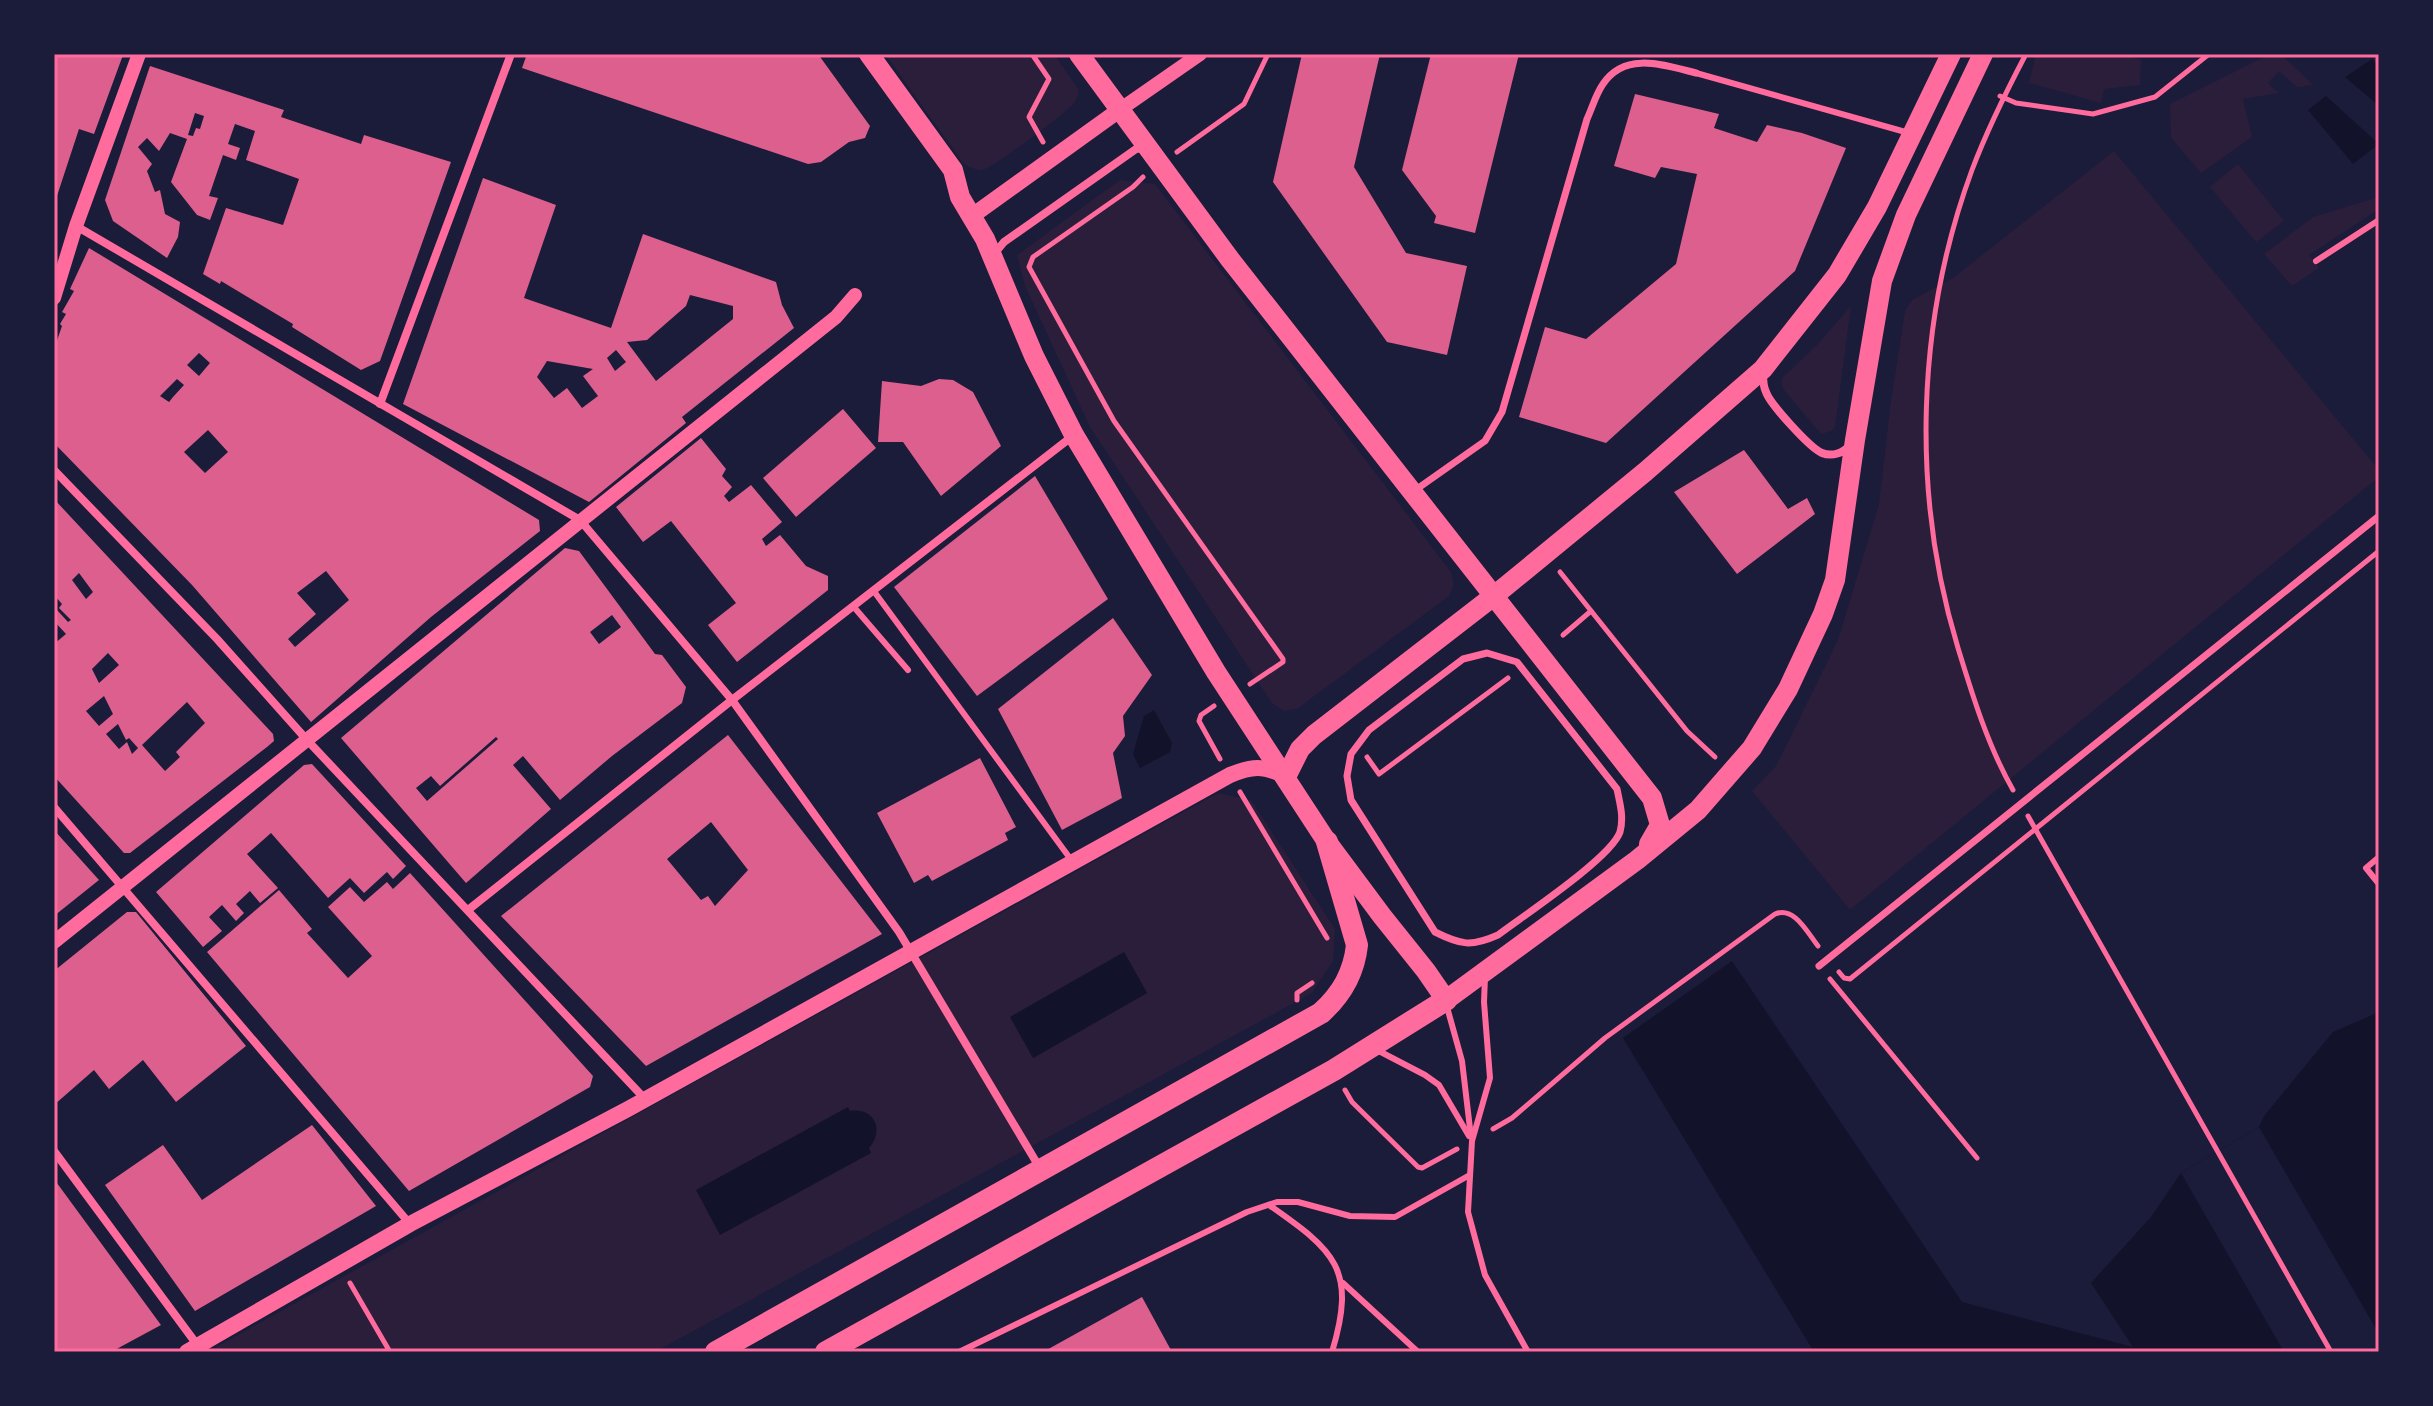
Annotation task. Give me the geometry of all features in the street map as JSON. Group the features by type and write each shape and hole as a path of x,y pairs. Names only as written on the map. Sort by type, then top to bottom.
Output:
{"highway":[{"path":"716,1352 1309,1021 1332,1003 1352,972 1357,945 1327,842"},
{"path":"826,1352 1334,1070 1446,1000"}],"main road":[{"path":"869,54 953,170 960,197 992,255 1034,356 1074,435 1216,672 1327,842 1446,1000 1637,860 1698,810 1766,727 1793,678 1835,580 1882,281 1906,215 1983,54"},
{"path":"1079,54 1146,148 1652,798 1660,825 1637,860"},
{"path":"1286,777 1300,749 1314,735 1495,595 1645,472 1763,369 1837,275 1877,207 1951,54"},
{"path":"972,216 1118,111"},
{"path":"192,1349 410,1224 646,1099 1230,775 1253,766 1270,769 1286,777"}],"street":[{"path":"54,298 76,226 139,54"},
{"path":"380,404 511,54"},
{"path":"1118,111 1200,54"},
{"path":"1412,493 1485,441 1502,412 1587,119 1603,83 1626,65 1652,63 1696,73"},
{"path":"992,255 1004,242 1136,149 1146,148"},
{"path":"76,226 580,520 732,700 913,952 1041,1171"},
{"path":"54,942 836,317 855,295"},
{"path":"1763,369 1766,394 1781,415 1821,453 1845,451 1855,440"},
{"path":"468,910 732,700 1074,435"},
{"path":"54,470 217,639 307,740 646,1099"},
{"path":"1819,966 2379,516"},
{"path":"1487,653 1517,662 1617,789 1622,813 1619,834 1604,854 1498,935 1478,944 1457,943 1435,932 1351,800 1347,776 1351,754 1358,745 1369,730 1463,659 1487,653"},
{"path":"54,807 410,1224"},
{"path":"54,1151 192,1349"}],"lane":[{"path":"1696,73 1913,134"},
{"path":"2316,261 2379,220"},
{"path":"873,590 1074,863"},
{"path":"853,606 908,670"},
{"path":"2379,857 2366,868 2379,884"},
{"path":"1486,973 1484,1002 1490,1078 1472,1141 1468,1212 1485,1275 1528,1352"},
{"path":"1446,1000 1462,1061 1472,1141"},
{"path":"1372,1048 1439,1085 1472,1141"},
{"path":"959,1352 1247,1212 1269,1205 1298,1202 1350,1216 1395,1217 1468,1176"},
{"path":"1269,1205 1313,1235 1332,1258 1343,1283 1418,1352"},
{"path":"1332,1352 1342,1319 1343,1283"}],"path":[{"path":"1032,54 1049,79 1029,117 1037,133"},
{"path":"1205,133 1244,104 1268,54"},
{"path":"2017,797 1990,742 1950,624 1931,512 1926,411 1935,316 1956,220 1982,146 2026,54"},
{"path":"2000,96 2016,103 2093,114 2155,97 2209,54"},
{"path":"1090,217 1033,257 1029,267 1114,421 1283,659 1257,680"},
{"path":"1334,1070 1352,1102 1418,1167 1427,1166 1512,1118 1598,1044 1775,914 1784,911 1791,913 1844,978 1850,979 2379,551"},
{"path":"1564,577 1687,731 1716,757"},
{"path":"1563,635 1591,611"},
{"path":"1358,745 1379,774 1522,668"},
{"path":"1208,709 1199,721 1221,761"},
{"path":"1240,792 1326,936 1328,945"},
{"path":"2025,810 2331,1352"},
{"path":"1819,966 1977,1158"},
{"path":"1296,999 1297,993 1319,976"},
{"path":"350,1283 390,1352"}],"shaded area":[{"path":"885,54 1054,54 1079,90 1070,108 999,161 978,170 964,164"},
{"path":"2036,54 2123,54 2141,60 2140,85 2104,89 2101,103 2029,83"},
{"path":"2270,54 2281,54 2313,85 2297,87 2279,71 2268,83 2279,93 2243,99 2252,137 2201,173 2171,138 2170,104"},
{"path":"2372,59 2379,67 2379,106 2345,77"},
{"path":"2326,96 2379,144 2353,164 2308,110"},
{"path":"2114,151 2379,470 2379,477 1850,910 1752,791 1776,766 1838,640 1879,504 1905,311 1912,300 1953,278"},
{"path":"2238,164 2284,221 2256,242 2210,187"},
{"path":"1120,180 1155,184 1451,572 1454,585 1449,596 1297,709 1284,711 1272,703 1090,427 1025,286 1017,255"},
{"path":"2379,197 2379,209 2309,255 2319,268 2292,286 2264,254 2313,217"},
{"path":"1851,306 1835,426 1832,431 1821,434 1784,390 1782,378 1816,346"},
{"path":"1154,710 1172,743 1170,752 1140,768 1133,754 1144,716"},
{"path":"1218,793 1251,800 1335,929 1333,961 1312,993 655,1352 207,1352","holes":["1124,952 1147,993 1033,1058"]},
{"path":"1124,952 1147,993 1033,1058 1010,1017"},
{"path":"1732,961 1962,1302 2133,1347 2091,1283 2151,1217 2181,1173 2259,1127 2264,1116 2333,1032 2379,1012 2379,1352 1814,1352 1623,1038"},
{"path":"848,1107 850,1111 871,1116 874,1121 876,1134 869,1148 871,1153 720,1235 696,1190"}],"pier":[{"path":"2259,1127 2379,1334 2379,1352 2284,1352 2181,1173"}],"building":[{"path":"54,54 123,55 94,134 79,129 55,202"},
{"path":"527,54 818,54 870,126 865,138 849,142 821,162 808,164 522,68"},
{"path":"1302,54 1380,54 1354,167 1406,253 1467,266 1447,355 1387,342 1273,182"},
{"path":"1431,54 1519,54 1475,233 1434,223 1436,216 1402,170"},
{"path":"150,66 284,110 281,117 361,144 364,135 451,162 380,361 361,370 292,327 293,324 221,281 220,284 203,274 226,208 283,225 299,179 246,160 255,131 235,124 228,144 240,148 236,160 223,155 209,196 218,198 210,220 197,215 171,182 187,139 170,133 159,151 147,138 138,147 152,164 147,171 155,192 160,190 165,214 180,222 178,237 167,258 113,221 105,200","holes":["195,113 204,116 200,129 196,128 193,136 188,135"]},
{"path":"1635,94 1719,114 1714,128 1757,142 1767,125 1846,148 1795,271 1606,443 1519,417 1545,327 1586,339 1676,264 1697,174 1661,167 1655,178 1614,166"},
{"path":"483,178 556,205 524,298 611,328 643,234 776,282 782,305 794,328 682,417 686,423 589,502 403,404","holes":["690,295 733,306 733,319 656,381 627,342 647,340 686,306","616,350 626,362 615,371 607,358","547,361 593,369 583,376 598,396 582,408 567,388 554,398 537,377"]},
{"path":"89,248 539,520 540,531 431,617 311,722 192,585 54,443 54,349 62,326 60,324 66,314 62,312 74,291 70,289","holes":["199,353 210,363 199,376 187,365","177,379 184,385 169,402 160,396","208,430 228,452 205,473 184,452","326,571 349,600 295,647 288,639 316,614 297,593"]},
{"path":"939,379 953,380 973,392 1001,446 941,496 903,442 878,442 882,381 921,386"},
{"path":"843,409 876,448 796,517 763,478"},
{"path":"701,438 726,469 722,476 732,487 724,496 729,502 751,485 782,522 762,539 766,546 780,535 806,566 828,576 828,590 737,662 708,625 736,603 671,521 643,542 616,507"},
{"path":"1744,450 1788,509 1807,498 1815,514 1737,574 1674,492"},
{"path":"1035,476 1108,599 977,696 894,587"},
{"path":"54,499 273,734 274,741 267,747 130,853 124,853 54,776 54,644 66,634 54,621 54,613 57,610 68,622 71,620 59,608 62,604 54,595","holes":["79,573 93,592 86,599 72,580","108,653 119,665 99,683 92,669","104,696 113,714 99,726 86,711","187,702 205,723 176,752 180,757 165,771 142,745","118,724 126,740 129,738 138,748 132,754 127,742 119,749 106,734"]},
{"path":"565,548 579,551 655,654 662,655 686,687 682,703 560,800 523,756 513,765 551,809 466,883 341,738","holes":["612,615 621,627 599,644 590,632","496,737 498,739 427,801 416,788 431,776 440,786"]},
{"path":"1113,618 1152,675 1123,716 1125,736 1113,753 1122,798 1062,830 998,709"},
{"path":"728,735 882,934 646,1066 501,916","holes":["711,822 748,870 715,906 708,896 701,900 667,859"]},
{"path":"980,758 1016,827 1005,833 1008,840 932,881 928,875 914,883 877,813"},
{"path":"312,764 406,866 393,879 387,872 364,893 350,878 328,898 271,833 247,854 278,888 260,903 250,891 236,904 244,913 236,921 222,905 209,917 222,931 203,947 156,892 304,765"},
{"path":"54,830 99,880 54,916"},
{"path":"410,873 593,1076 590,1087 409,1191 207,952 279,890 312,929 307,933 348,978 372,956 328,907 350,887 364,902 387,882 393,889"},
{"path":"127,912 136,912 246,1046 176,1102 143,1060 109,1089 94,1070 54,1105 54,971"},
{"path":"312,1125 376,1206 195,1311 105,1185 163,1145 202,1200"},
{"path":"54,1179 161,1325 111,1352 54,1352"},
{"path":"1142,1297 1172,1352 1043,1352"}]}
